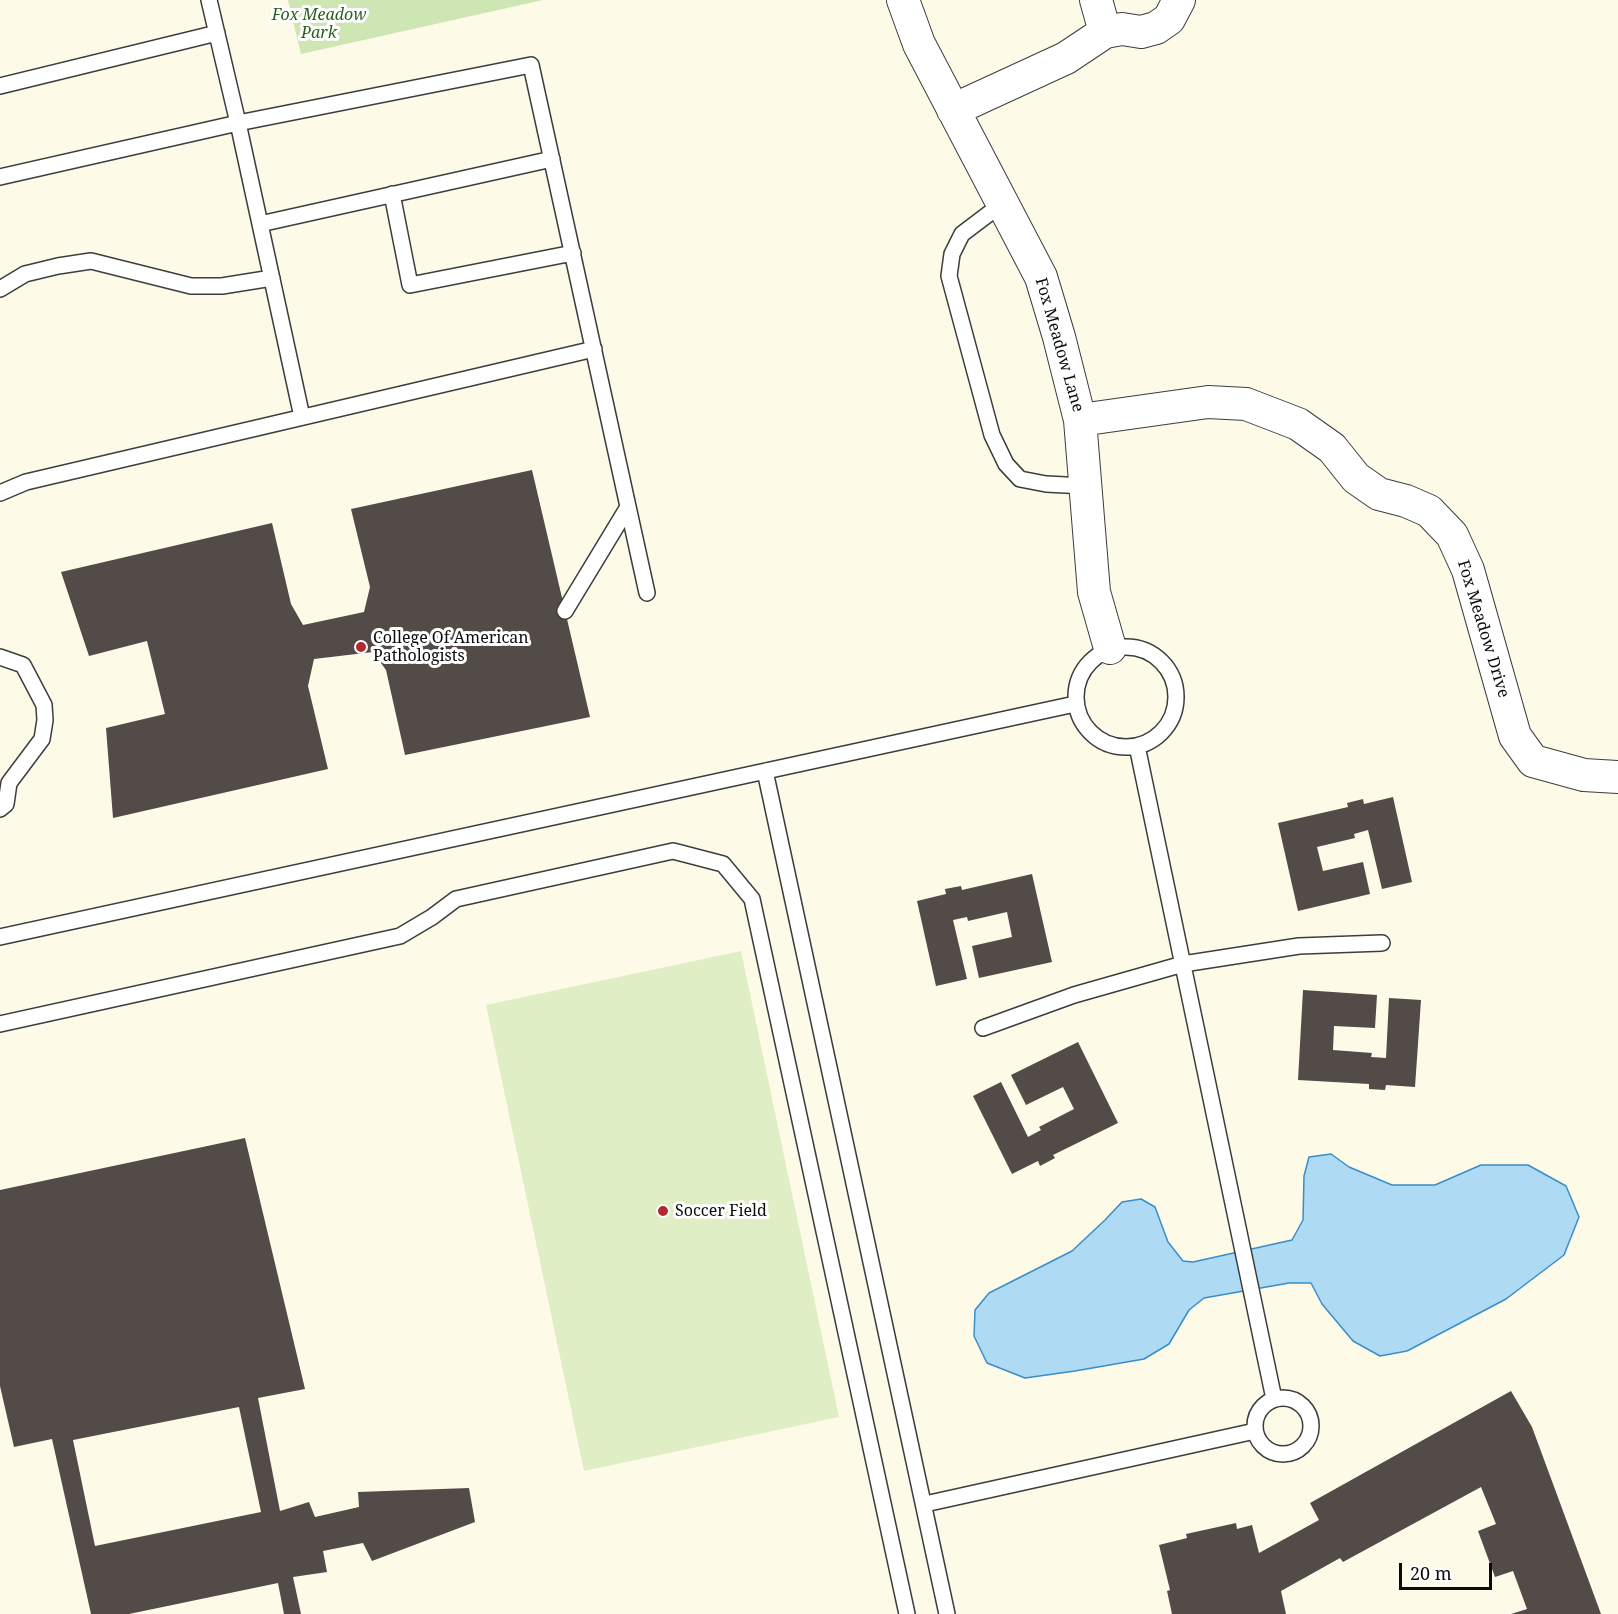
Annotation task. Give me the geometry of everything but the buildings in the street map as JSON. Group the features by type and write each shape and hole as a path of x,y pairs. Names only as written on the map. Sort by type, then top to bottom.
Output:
{"street":[{"name":"Fox Meadow Lane","path":"903,0 919,44 1041,277 1080,420 1094,592 1110,648"},
{"path":"1096,0 1105,32"},
{"path":"953,110 1066,58 1105,32 1122,29 1141,32 1156,28 1169,19 1179,0"},
{"name":"Fox Meadow Drive","path":"1080,420 1208,402 1246,404 1298,424 1332,447 1356,478 1379,494 1406,501 1429,511 1452,535 1468,570 1515,736 1533,761 1584,775 1618,777"}],"lane":[{"path":"209,0 302,417"},
{"path":"0,86 217,33"},
{"path":"0,177 238,123 531,65 647,593"},
{"path":"260,224 552,159"},
{"path":"392,195 410,285 573,253"},
{"path":"1003,203 962,234 952,254 949,276 992,435 1006,464 1020,478 1046,484 1085,486"},
{"path":"0,289 25,274 91,261 191,286 222,286 272,278"},
{"path":"0,493 26,482 594,349"},
{"path":"565,611 628,507"},
{"path":"1139,647 1158,658 1172,676 1176,690 1176,705 1163,731 1151,741 1137,746 1120,747 1104,742 1091,733 1080,720 1075,704 1076,686 1082,670 1094,657 1110,648 1139,647"},
{"path":"0,657 23,665 44,705 45,720 42,739 9,783 6,804 0,809"},
{"path":"0,937 1075,704"},
{"path":"1137,746 1274,1399"},
{"path":"765,771 947,1614"},
{"path":"0,1024 400,936 456,899 490,891 673,851 723,864 752,899 907,1614"},
{"path":"983,1028 1074,995 1183,964 1299,946 1382,943"},
{"path":"1274,1399 1294,1400 1302,1405 1311,1422 1311,1431 1301,1448 1283,1454 1274,1453 1258,1441 1254,1423 1261,1408 1274,1399"},
{"path":"925,1504 1255,1431"}],"green space":[{"name":"Fox Meadow Park","path":"288,0 543,0 301,54"},
{"name":"Soccer Field","path":"741,951 839,1417 584,1471 486,1005"}],"water":[{"path":"1331,1154 1349,1167 1392,1185 1435,1185 1481,1165 1528,1165 1566,1186 1579,1217 1564,1255 1506,1299 1407,1351 1380,1356 1353,1341 1322,1304 1311,1283 1289,1283 1204,1298 1189,1310 1169,1344 1144,1359 1025,1378 987,1363 974,1336 975,1310 989,1293 1072,1251 1122,1202 1141,1199 1155,1207 1168,1242 1183,1261 1193,1262 1292,1240 1303,1220 1304,1176 1309,1157"}],"place":[{"name":"College Of American Pathologists","path":"361,647"},
{"name":"Soccer Field","path":"663,1211"}]}
